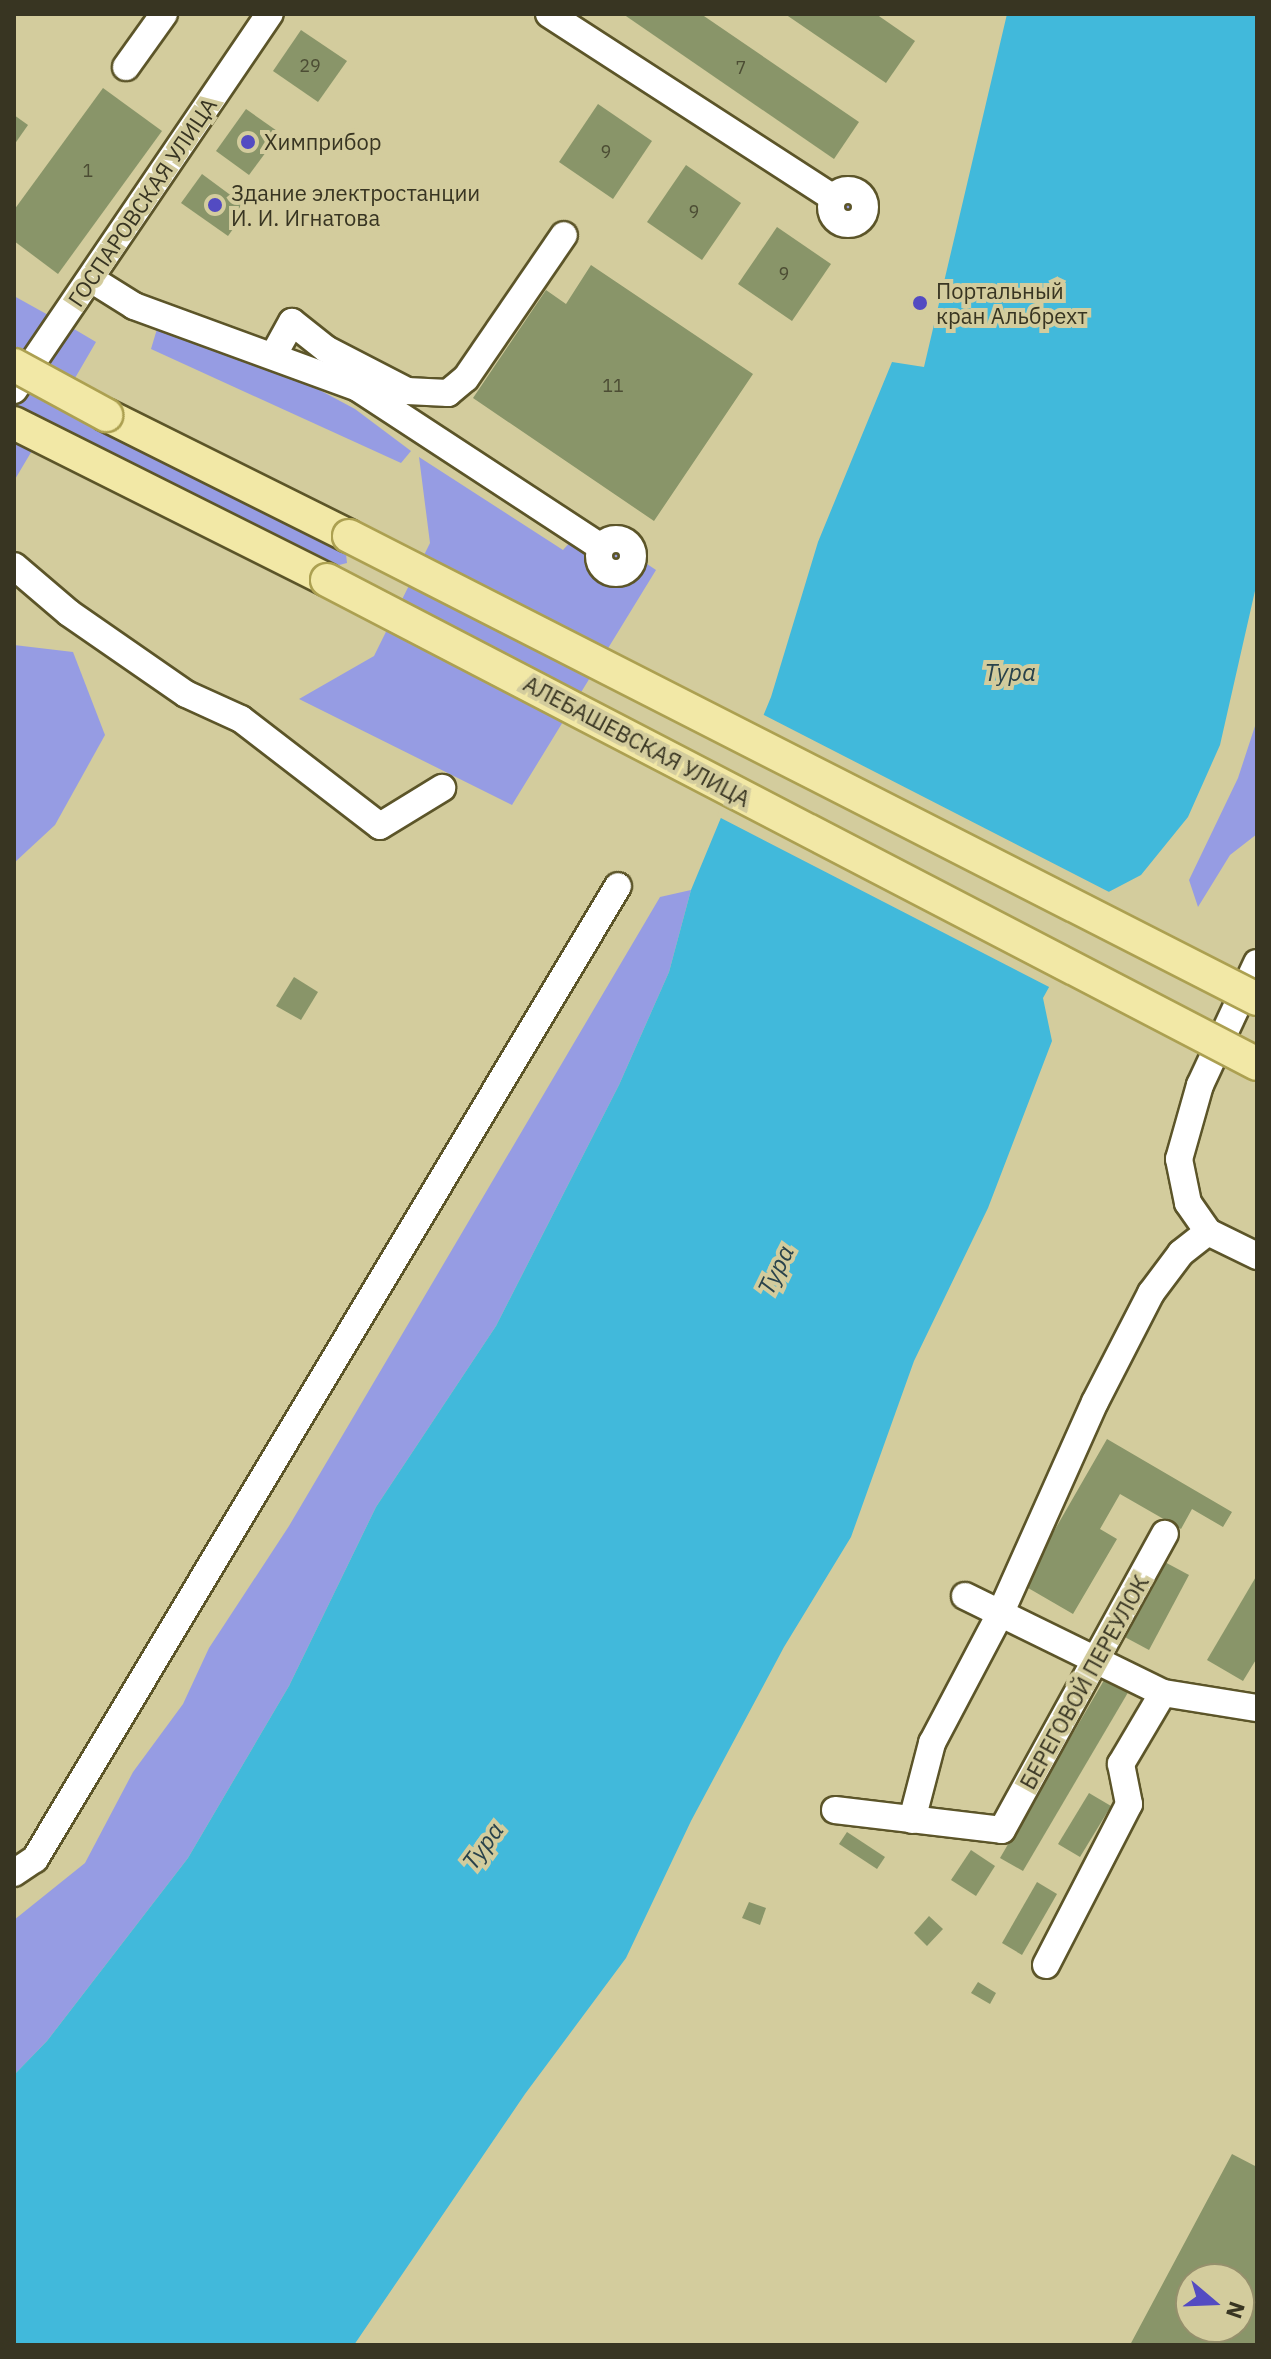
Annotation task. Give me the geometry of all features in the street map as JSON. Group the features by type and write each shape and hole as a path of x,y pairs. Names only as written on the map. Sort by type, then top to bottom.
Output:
{"main road":[{"path":"14,365 106,415 1257,999"},
{"name":"АЛЕБАШЕВСКАЯ УЛИЦА","path":"14,423 327,580 1257,1064"}],"street":[{"path":"126,67 164,14"},
{"name":"ГОСПАРОВСКАЯ УЛИЦА","path":"14,390 270,14"},
{"path":"549,14 833,198"},
{"path":"273,356 292,322 326,349 407,391 448,393 466,378 564,235"},
{"path":"91,279 134,306 358,388 601,547"},
{"path":"14,566 69,613 186,694 241,719 380,826 442,788"},
{"path":"14,1873 35,1859 618,886"},
{"path":"1257,963 1200,1085 1179,1159 1188,1203 1208,1232 1257,1256"},
{"path":"835,1810 912,1820 932,1743 1001,1612 1074,1446 1151,1293 1181,1253 1208,1232"},
{"name":"БЕРЕГОВОЙ ПЕРЕУЛОК","path":"912,1820 1002,1830 1165,1534"},
{"path":"965,1596 1100,1657 1163,1693 1257,1708"},
{"path":"1046,1965 1129,1804 1121,1764 1163,1693"}],"shaded area":[{"path":"849,198 856,201 859,208 856,215 849,218 842,215 839,208 842,201"},
{"path":"14,296 50,316 14,371"},
{"path":"74,329 96,342 57,409 346,554 347,563 339,565 49,422 14,481 14,386 27,392"},
{"path":"157,329 312,386 355,409 411,451 401,463 151,349"},
{"path":"419,457 563,550 572,540 590,552 599,573 616,584 634,577 644,562 656,570 512,805 299,699 374,656 430,543"},
{"path":"616,547 623,550 626,557 623,564 616,567 609,564 606,557 609,550"},
{"path":"14,645 73,652 105,735 55,825 14,863"},
{"path":"1257,720 1257,834 1230,855 1198,907 1189,880 1238,778"},
{"path":"691,890 669,972 619,1085 496,1326 376,1507 289,1686 188,1858 47,2041 14,2075 14,1920 85,1863 133,1772 183,1704 209,1648 289,1526 660,897"}],"water":[{"name":"Тура","path":"1007,14 1257,14 1257,582 1220,745 1188,817 1141,875 1099,897 1043,998 1052,1041 988,1208 914,1361 851,1537 784,1647 691,1821 626,1958 525,2094 354,2345 14,2345 14,2075 47,2041 188,1858 289,1686 376,1507 496,1326 619,1085 669,972 691,890 771,697 818,542 892,362 924,367"}],"pier":[{"path":"760,713 1113,894 1102,900 1053,989 717,816"}],"building":[{"path":"623,14 701,14 859,122 834,159"},
{"path":"785,14 876,14 915,41 886,83"},
{"path":"301,30 347,61 318,102 273,71"},
{"path":"103,88 162,131 58,274 14,241 14,210"},
{"path":"598,104 652,141 613,199 559,162"},
{"name":"Химприбор","path":"246,109 280,133 249,175 216,151"},
{"path":"14,115 28,125 14,145"},
{"path":"686,165 741,203 702,260 647,222"},
{"name":"Здание электростанции И. И. Игнатова","path":"202,174 248,208 228,236 181,203"},
{"path":"777,227 831,264 792,321 738,284"},
{"path":"591,265 753,374 654,521 473,398 546,290 566,304"},
{"path":"294,977 318,992 301,1020 276,1006"},
{"path":"1107,1439 1232,1512 1223,1527 1192,1509 1181,1529 1120,1494 1100,1529 1117,1539 1073,1614 1023,1585"},
{"path":"1161,1560 1189,1575 1149,1650 1121,1635"},
{"path":"1257,1575 1257,1658 1243,1681 1207,1660"},
{"path":"1110,1670 1133,1684 1023,1871 1000,1858"},
{"path":"1089,1793 1111,1806 1080,1857 1058,1844"},
{"path":"847,1832 885,1857 877,1869 839,1844"},
{"path":"971,1850 995,1866 976,1896 951,1880"},
{"path":"1037,1882 1057,1894 1022,1955 1002,1943"},
{"path":"749,1902 766,1908 760,1925 742,1918"},
{"path":"929,1916 943,1929 927,1946 914,1933"},
{"path":"978,1982 996,1993 990,2004 971,1993"},
{"path":"1232,2154 1257,2167 1257,2345 1130,2345"}],"place":[{"name":"Химприбор","path":"248,142"},
{"name":"Здание электростанции И. И. Игнатова","path":"215,205"},
{"name":"Портальный кран Альбрехт","path":"920,303"}]}
